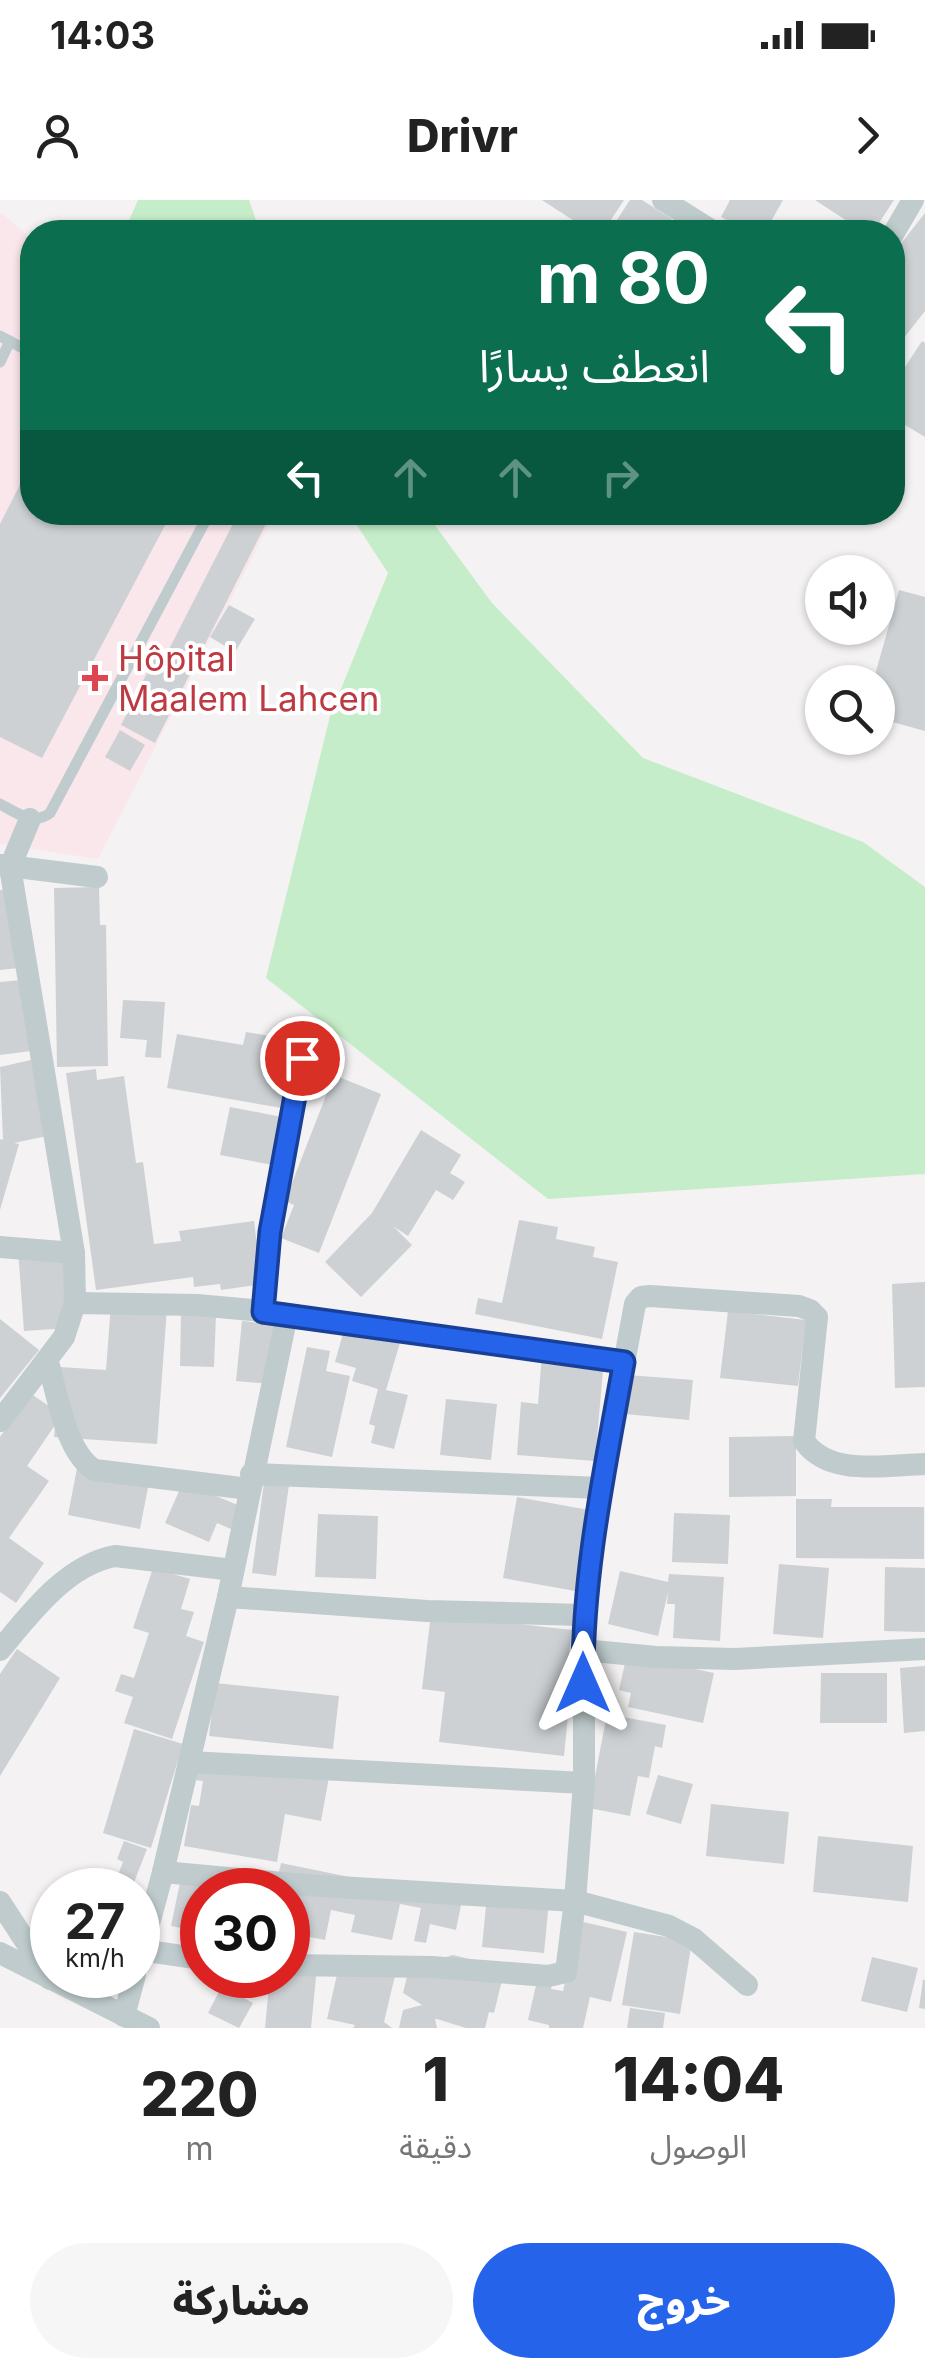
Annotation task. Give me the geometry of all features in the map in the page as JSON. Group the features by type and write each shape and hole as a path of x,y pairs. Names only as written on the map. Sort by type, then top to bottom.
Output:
{"street":[{"path":"677,204 698,220"},
{"path":"0,1421 48,1362 64,1336 75,1304 74,1253 5,866 30,819"},
{"path":"5,866 97,877"},
{"path":"160,1883 228,1597 250,1482 275,1313 270,1232 302,1058"},
{"path":"0,1247 74,1253"},
{"path":"310,1964 432,1967 560,1976 568,1967 584,1783 584,1615 600,1488 635,1304 641,1297 799,1306 810,1310 817,1318 804,1440 812,1453 824,1461 851,1465 925,1464"},
{"path":"75,1304 197,1305 275,1313 624,1362"},
{"path":"48,1362 75,1452 95,1470 250,1482 600,1488"},
{"path":"0,1650 69,1575 100,1559 115,1556 233,1570"},
{"path":"228,1597 428,1611 584,1615"},
{"path":"583,1650 735,1660 925,1649"},
{"path":"189,1762 584,1783"},
{"path":"163,1872 304,1885 576,1900 669,1926 694,1939 747,1985"},
{"path":"0,1902 30,1948"},
{"path":"0,1953 30,1970"},
{"path":"86,1998 149,2028"},
{"path":"124,2016 129,1998"}],"lane":[{"path":"0,362 5,338"},
{"path":"0,804 30,819 38,820 50,812 203,525"}],"shaded area":[{"name":"Hôpital Maalem Lahcen","path":"0,212 20,229 20,525 269,525 98,859 0,844"}],"green space":[{"path":"138,200 249,200 256,220 129,220"},
{"path":"357,525 435,525 492,603 643,758 863,842 925,887 925,1174 548,1199 266,978 330,716 388,573"}],"building":[{"path":"542,200 624,200 611,220 573,220"},
{"path":"630,200 642,200 672,219 671,220 617,220"},
{"path":"730,200 783,200 772,220 721,217"},
{"path":"815,200 894,200 881,220 846,220"},
{"path":"925,213 925,311 905,336 905,238"},
{"path":"922,341 925,343 925,437 905,425 905,367"},
{"path":"20,485 20,525 165,525 42,758 0,737 0,524"},
{"path":"232,525 265,525 155,743 121,725 156,655 164,659"},
{"path":"899,590 925,597 925,731 895,723 895,665 878,665 883,645 895,645"},
{"path":"229,605 255,619 235,652 210,637"},
{"path":"120,730 145,745 130,771 105,757"},
{"path":"99,887 100,925 106,925 108,1066 57,1067 54,888"},
{"path":"11,889 19,968 0,970 0,890"},
{"path":"22,980 31,1051 0,1055 0,982"},
{"path":"123,1000 165,1002 161,1058 145,1057 147,1040 120,1038"},
{"path":"246,1032 305,1042 293,1110 167,1088 177,1034 243,1045"},
{"path":"31,1060 47,1136 14,1143 19,1144 0,1210 0,1067"},
{"path":"96,1069 97,1080 124,1076 136,1163 143,1162 154,1244 181,1241 179,1231 254,1221 262,1284 221,1290 220,1284 194,1287 193,1277 96,1290 66,1073"},
{"path":"334,1075 381,1094 319,1253 281,1238 294,1205 285,1201"},
{"path":"230,1107 282,1117 273,1165 220,1155"},
{"path":"421,1130 461,1155 450,1173 465,1182 453,1200 436,1190 408,1236 393,1226 412,1245 361,1297 325,1262 372,1213"},
{"path":"519,1220 558,1227 556,1239 595,1247 593,1257 618,1262 602,1339 475,1314 478,1298 502,1303"},
{"path":"63,1247 69,1328 24,1331 18,1250"},
{"path":"925,1282 925,1387 895,1388 892,1284"},
{"path":"111,1304 167,1308 157,1444 54,1437 55,1425 27,1466 49,1481 9,1538 44,1563 16,1603 0,1592 0,1437 30,1393 56,1411 60,1367 106,1370"},
{"path":"728,1311 806,1320 798,1386 720,1378"},
{"path":"181,1313 216,1314 214,1367 180,1366"},
{"path":"0,1319 39,1350 0,1398"},
{"path":"242,1321 278,1325 272,1384 236,1381"},
{"path":"344,1330 402,1336 386,1390 408,1395 394,1449 371,1443 375,1426 369,1424 378,1389 352,1381 356,1368 335,1362"},
{"path":"307,1347 330,1351 326,1371 350,1376 332,1457 286,1447"},
{"path":"542,1354 604,1359 595,1461 517,1455 521,1402 538,1404"},
{"path":"628,1375 693,1380 689,1420 625,1414"},
{"path":"446,1399 497,1404 491,1460 440,1455"},
{"path":"796,1436 796,1496 729,1497 729,1437"},
{"path":"78,1463 150,1477 140,1529 68,1515"},
{"path":"183,1482 240,1506 231,1529 217,1523 209,1542 165,1523"},
{"path":"264,1482 289,1485 276,1576 252,1573"},
{"path":"517,1497 589,1510 575,1591 503,1578"},
{"path":"796,1499 832,1499 831,1507 924,1507 924,1559 796,1558"},
{"path":"674,1513 730,1515 728,1564 672,1562"},
{"path":"318,1514 378,1516 376,1579 315,1577"},
{"path":"779,1564 829,1568 823,1638 773,1634"},
{"path":"885,1567 925,1568 925,1632 884,1631"},
{"path":"153,1568 190,1579 181,1609 194,1612 186,1636 204,1642 172,1739 124,1723 133,1697 115,1691 121,1674 134,1678 149,1633 133,1628"},
{"path":"620,1571 668,1582 669,1574 724,1577 720,1641 673,1638 675,1604 667,1604 668,1592 658,1636 608,1624"},
{"path":"431,1614 572,1630 564,1696 570,1696 564,1756 439,1742 445,1692 422,1689"},
{"path":"17,1649 60,1678 0,1776 0,1674"},
{"path":"627,1654 714,1673 703,1723 628,1707 631,1693 619,1690"},
{"path":"925,1666 925,1731 904,1733 900,1668"},
{"path":"821,1673 887,1673 887,1723 820,1723"},
{"path":"215,1683 339,1696 333,1749 209,1736"},
{"path":"607,1714 666,1725 662,1748 655,1746 649,1778 638,1776 630,1816 589,1808"},
{"path":"134,1729 183,1744 151,1848 103,1833"},
{"path":"199,1754 329,1777 321,1821 285,1814 277,1862 184,1846 191,1805 199,1806 203,1781 194,1780"},
{"path":"658,1775 693,1784 681,1824 646,1814"},
{"path":"711,1804 789,1812 784,1864 706,1856"},
{"path":"818,1836 913,1846 908,1902 813,1892"},
{"path":"124,1841 147,1849 140,1868 121,1868 123,1862 117,1859"},
{"path":"281,1863 305,1868 280,1868"},
{"path":"310,1869 462,1900 456,1930 430,1924 426,1943 414,1941 421,1908 400,1904 392,1940 351,1932 355,1915 331,1910 325,1940 310,1937"},
{"path":"180,1882 180,1928 171,1926"},
{"path":"488,1886 550,1891 544,1953 482,1947"},
{"path":"579,1921 627,1932 611,2002 590,1997 583,2028 549,2028 528,2020 540,1968 555,1971 551,1989 563,1991"},
{"path":"634,1932 692,1941 680,2014 622,2005"},
{"path":"453,1955 505,1968 494,2013 489,2012 485,2028 466,2028 435,2019 437,2028 399,2028 403,2010 422,2005 403,1993 409,1968"},
{"path":"872,1957 918,1968 907,2012 861,2001"},
{"path":"340,1961 398,1963 384,2022 392,2028 353,2028 355,2025 327,2019"},
{"path":"317,1967 311,2028 265,2028 268,1998 310,1998 310,1969"},
{"path":"925,1980 925,2009 919,2008"},
{"path":"216,1998 244,1998 253,2003 239,2028 208,2013"},
{"path":"630,2008 665,2013 663,2028 627,2028"}],"place":[{"name":"Hôpital Maalem Lahcen","path":"95,678"}],"route":[{"path":"302,1058 270,1232 263,1312 624,1362 600,1488 584,1615 583,1683"}]}
